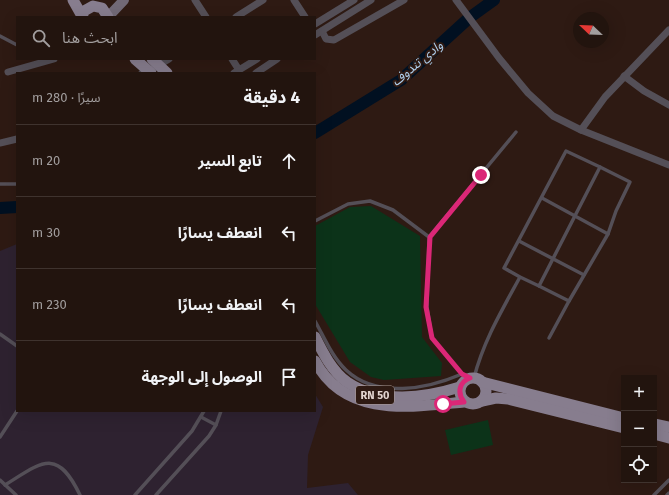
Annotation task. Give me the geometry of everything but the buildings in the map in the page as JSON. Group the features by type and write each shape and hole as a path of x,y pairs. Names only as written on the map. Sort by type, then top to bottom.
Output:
{"main road":[{"path":"73,0 82,16"},
{"path":"82,16 84,11 100,10 123,0"},
{"path":"136,60 147,72"},
{"name":"RN 50","path":"316,339 335,371 346,382 373,394 383,396 410,396 443,392 460,387"},
{"name":"RN 50","path":"316,362 328,378 342,391 371,404 382,406 409,406 464,402"},
{"path":"472,378 486,393 482,401"},
{"path":"621,417 472,378 462,383 460,387 460,395 464,402 471,405 496,398 508,399 621,427"},
{"path":"657,425 669,427"},
{"path":"657,435 669,438"}],"street":[{"path":"195,0 205,16"},
{"path":"241,16 263,0"},
{"path":"294,0 304,16"},
{"path":"316,34 371,0"},
{"path":"322,31 326,39 334,40 404,0"},
{"path":"456,0 528,94 553,116 581,130 669,165"},
{"path":"316,23 349,1 352,12"},
{"path":"581,130 605,97 669,30"},
{"path":"8,72 50,60"},
{"path":"232,60 237,72 255,60"},
{"path":"258,72 276,60"},
{"path":"147,72 162,64"},
{"path":"624,76 644,91 669,104"},
{"path":"0,143 16,139"}],"lane":[{"path":"0,36 16,44"},
{"path":"472,378 432,338 426,307 430,237 516,132"},
{"path":"549,338 608,234 616,211 630,182 566,151 504,268 569,301"},
{"path":"539,286 600,167"},
{"path":"0,184 16,184"},
{"path":"542,198 608,234"},
{"path":"316,220 348,204 370,201 393,210 430,237"},
{"path":"519,241 584,275"},
{"path":"472,378 478,360 494,325 520,277"},
{"path":"316,323 336,358 346,370 361,381 376,386 398,388 472,378"},
{"path":"0,334 16,345"},
{"path":"0,437 16,412"},
{"path":"135,495 170,457 202,418 204,412"},
{"path":"156,495 209,436 216,425 221,412"},
{"path":"202,418 216,425"},
{"path":"5,484 33,468 48,462 56,463 73,479 80,495"},
{"path":"0,480 16,495"},
{"path":"654,495 669,480"}],"shaded area":[{"path":"16,244 16,412 316,412 316,396 323,407 308,455 307,488 348,483 358,495 0,495 0,251"}],"green space":[{"path":"371,206 420,236 422,337 442,363 441,376 384,380 371,377 350,362 316,306 316,225 350,207"},
{"path":"488,420 493,445 451,455 445,430"}],"waterway":[{"name":"وادي تندوف","path":"316,132 401,80 469,18 494,0"},
{"name":"وادي تندوف","path":"0,208 16,207"}],"route":[{"path":"443,404 464,402 459,391 462,383 470,378 462,374 432,338 426,307 430,237 481,175"}]}
